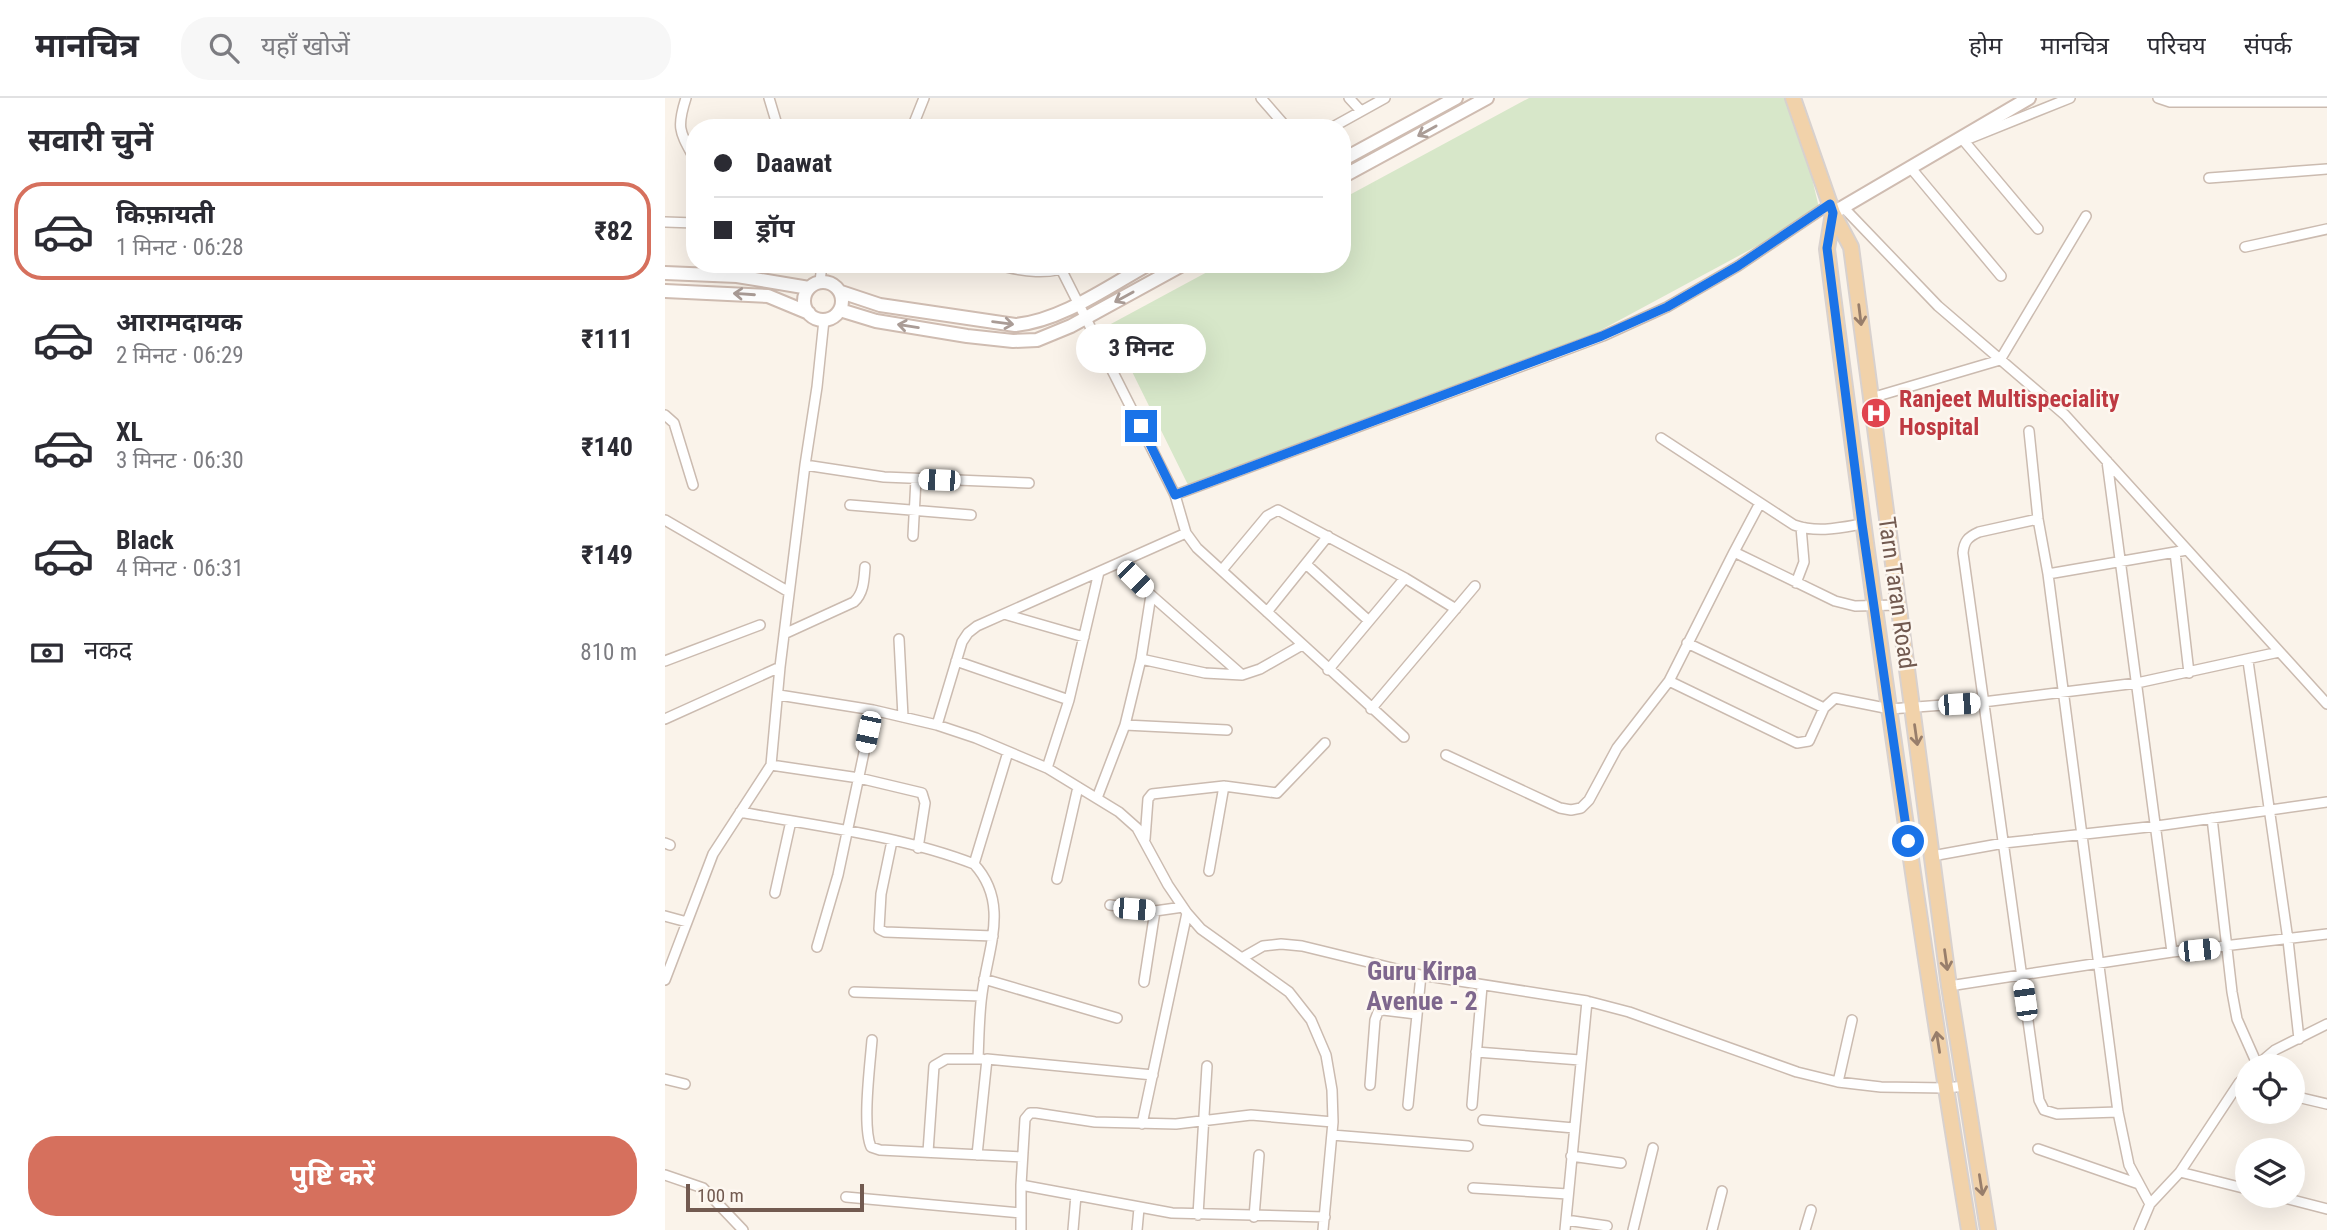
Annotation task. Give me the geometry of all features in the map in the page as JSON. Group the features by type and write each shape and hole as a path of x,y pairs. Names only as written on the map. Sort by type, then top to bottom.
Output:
{"main road":[{"path":"1351,155 1456,98"},
{"path":"1351,172 1487,98"},
{"path":"1793,98 1835,208 1947,148 2029,98"},
{"name":"Tarn Taran Road","path":"1835,208 1851,247 1949,986 1989,1230"},
{"name":"Tarn Taran Road","path":"1835,208 1827,248 1862,524 1945,1088 1969,1230"},
{"path":"665,273 737,276 814,285 832,283 841,292 880,305 1015,325 1034,323 1133,273"},
{"path":"840,310 876,321 1013,341 1037,340 1087,317 1168,273"},
{"path":"809,313 804,303 814,285"},
{"path":"665,291 768,296 824,320 830,319 840,310 841,292"}],"street":[{"path":"686,98 680,116 680,130 686,142"},
{"path":"769,98 775,119"},
{"path":"916,119 924,98"},
{"path":"1261,98 1279,119"},
{"path":"1349,98 1361,111"},
{"path":"1347,119 1385,98"},
{"path":"1947,148 2070,98"},
{"path":"2158,98 2169,102 2327,103"},
{"path":"1964,141 2038,229"},
{"path":"1910,167 2001,276"},
{"path":"2209,178 2327,169"},
{"path":"1175,495 1602,336 1667,307 1835,208 1938,306 2065,415 2327,704"},
{"path":"1871,398 2000,360 2086,216"},
{"path":"665,222 686,223"},
{"path":"2245,247 2327,229"},
{"path":"814,285 819,273"},
{"path":"1063,273 1175,495 1186,533 1197,548 1404,737"},
{"path":"665,980 713,854 771,765 780,667 824,320"},
{"path":"665,415 674,423 693,485"},
{"path":"2029,431 2038,519 2048,574 2118,1112 2129,1165 2150,1204"},
{"path":"1661,438 1801,527 1822,530 1862,524"},
{"path":"2107,460 2172,952"},
{"path":"805,465 916,479 1030,482"},
{"path":"913,537 916,479"},
{"path":"1446,755 1560,808 1581,808 1589,800 1617,748 1669,681 1760,503"},
{"path":"850,505 971,515"},
{"path":"1222,570 1272,511 1284,511 1456,609"},
{"path":"2038,519 1979,531 1964,543 1983,702 2039,1100 2044,1110 2057,1114 2118,1112"},
{"path":"665,520 789,592"},
{"path":"1796,583 1804,562 1801,527"},
{"path":"937,725 962,642 977,626 1186,533"},
{"path":"1267,612 1328,536"},
{"path":"2048,574 2187,550"},
{"path":"1734,552 1835,601 1855,606 1898,606"},
{"path":"2175,552 2189,673"},
{"path":"1119,563 1151,595 1242,675"},
{"path":"1307,565 1369,621"},
{"path":"784,634 860,597 865,566"},
{"path":"1047,768 1069,699 1099,572"},
{"path":"1328,670 1405,578"},
{"path":"1371,709 1475,586"},
{"path":"1097,798 1125,725 1141,659 1151,595"},
{"path":"1004,614 1084,637"},
{"path":"665,661 760,625"},
{"path":"899,639 903,717"},
{"path":"1687,643 1824,708"},
{"path":"1141,659 1205,673 1242,675 1260,669 1301,645"},
{"path":"1669,681 1797,743 1808,741 1824,708 1835,698 1890,709 1983,702 2137,683 2280,652"},
{"path":"956,661 1069,699"},
{"path":"2248,661 2288,940 2299,1039"},
{"path":"665,719 780,667"},
{"path":"779,695 873,710 937,725 1047,768 1119,811 1137,828 1185,910 1201,929 1289,992 1311,1020 1326,1055 1332,1090 1333,1122 1323,1230"},
{"path":"817,947 838,875 873,710"},
{"path":"1125,725 1227,730"},
{"path":"1145,840 1148,799 1152,794 1224,786 1277,793 1325,743"},
{"path":"974,864 1008,752"},
{"path":"771,765 859,778 922,793 925,803 918,848"},
{"path":"1209,871 1224,786"},
{"path":"1057,879 1078,787"},
{"path":"1932,856 2004,843 2157,826 2327,802"},
{"path":"740,811 892,841 974,864 985,875 991,887 994,919 981,996 983,1059 977,1155"},
{"path":"2212,818 2237,1019 2252,1054"},
{"path":"775,893 791,821"},
{"path":"892,841 881,894 879,929 885,932 993,936"},
{"path":"1110,905 1155,911 1185,910"},
{"path":"1142,1124 1185,910"},
{"path":"1144,982 1155,911"},
{"path":"665,916 687,922"},
{"path":"1949,986 2172,952 2327,934"},
{"path":"1242,958 1263,946 1291,945 1421,975 1587,1001 1685,1030 1797,1072 1838,1082 1881,1087 1966,1086"},
{"path":"1408,1105 1421,975"},
{"path":"984,979 1117,1018"},
{"path":"1472,1105 1482,986"},
{"path":"854,992 981,996"},
{"path":"1587,1001 1565,1225 1607,1226"},
{"path":"1370,1085 1375,1020 1378,1012 1383,1010 1416,1014"},
{"path":"1838,1082 1852,1020"},
{"path":"2271,1054 2327,1024"},
{"path":"872,1040 868,1116 868,1140 871,1147 880,1150 1022,1157"},
{"path":"1476,1052 1580,1059"},
{"path":"929,1152 934,1066 946,1059 983,1059 1153,1075"},
{"path":"1198,1215 1207,1066"},
{"path":"665,1079 685,1084"},
{"path":"2139,1230 2150,1204 2180,1172 2235,1095"},
{"path":"2305,1099 2327,1104"},
{"path":"1021,1230 1022,1157 1025,1119 1030,1114 1095,1122 1142,1124 1204,1122 1251,1115 1333,1122"},
{"path":"1483,1120 1574,1129"},
{"path":"1332,1135 1468,1146"},
{"path":"1633,1230 1653,1148"},
{"path":"2039,1149 2139,1184"},
{"path":"1254,1217 1259,1155"},
{"path":"1571,1156 1621,1163"},
{"path":"2180,1172 2235,1186"},
{"path":"665,1175 703,1188 743,1230"},
{"path":"1021,1185 1139,1208 1198,1215 1325,1217"},
{"path":"1473,1188 1568,1195"},
{"path":"1712,1230 1722,1191"},
{"path":"1073,1230 1076,1195"},
{"path":"846,1198 1021,1213"},
{"path":"2305,1203 2327,1209"},
{"path":"1137,1230 1139,1208"},
{"path":"1805,1230 1811,1210"}],"green space":[{"path":"1529,98 1793,98 1820,212 1590,336 1192,493 1109,325 1205,273 1351,273 1351,194"}],"place":[{"name":"Ranjeet Multispeciality Hospital","path":"1876,413"}],"district":[{"name":"Guru Kirpa Avenue - 2","path":"1422,986"}],"route":[{"path":"1141,426 1175,495 1602,336 1667,307 1738,266 1830,204 1833,213 1827,248 1862,524 1908,841"}]}
